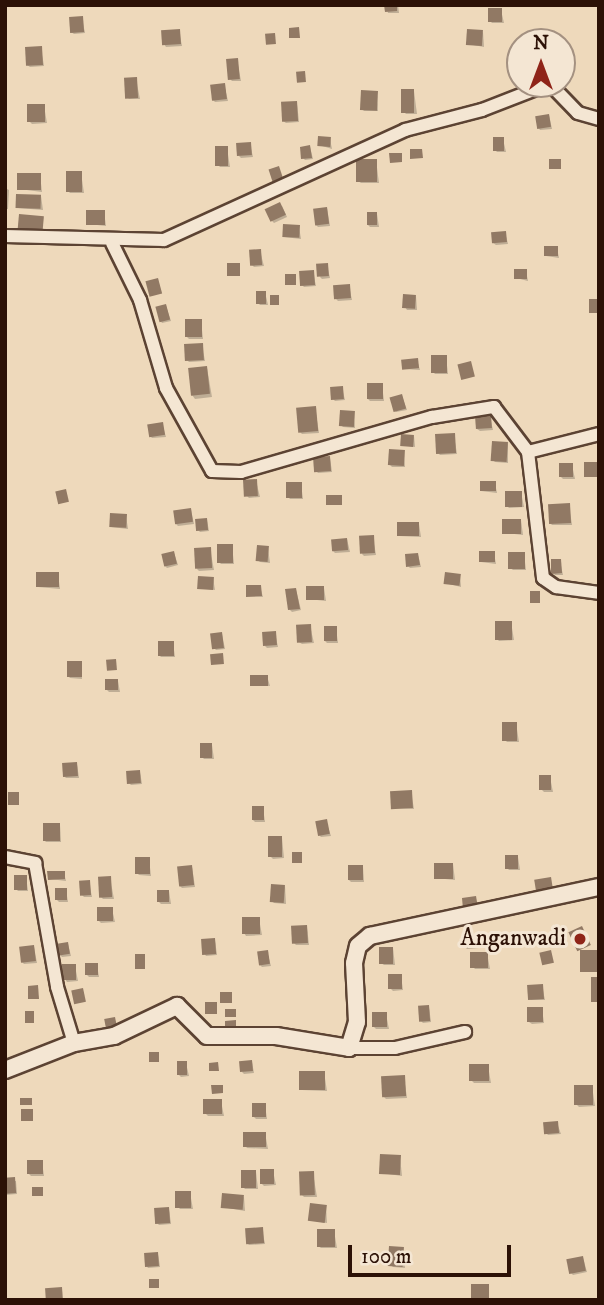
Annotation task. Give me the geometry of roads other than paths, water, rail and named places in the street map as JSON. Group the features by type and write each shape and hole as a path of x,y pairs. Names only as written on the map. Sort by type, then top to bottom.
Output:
{"street":[{"path":"5,236 76,235 112,243 164,240 405,130 506,98"},
{"path":"563,98 578,113 599,119"},
{"path":"112,243 140,300 166,388 212,471 293,460 482,405 494,407 528,452 543,578 556,587 599,593"},
{"path":"528,452 599,434"},
{"path":"5,857 35,863 57,987 74,1043"},
{"path":"349,1048 357,1022 354,963 358,946 370,936 599,887"},
{"path":"5,1070 74,1043 114,1036 177,1006 207,1036 276,1036 349,1048 395,1048 465,1032"}],"place":[{"name":"Anganwadi","path":"580,939"}]}
